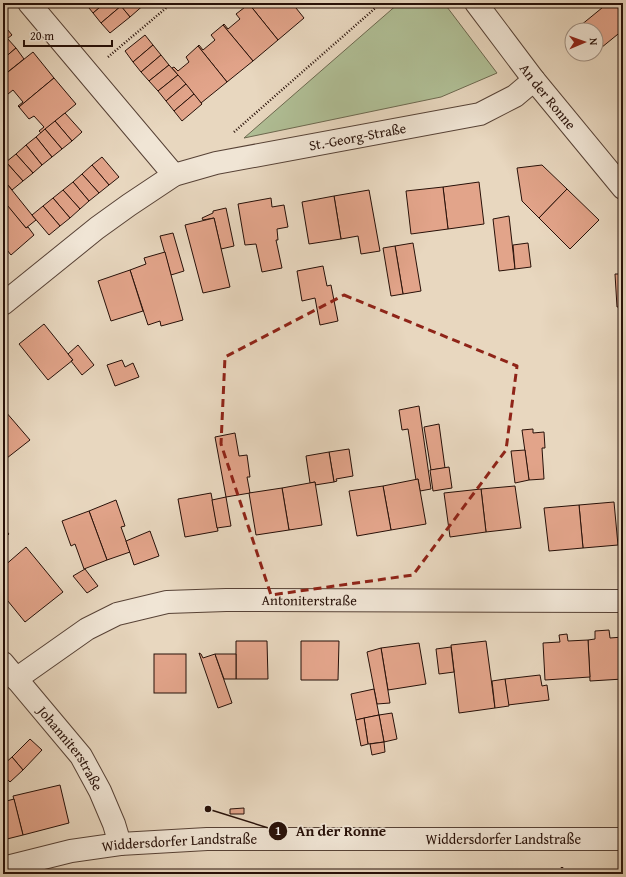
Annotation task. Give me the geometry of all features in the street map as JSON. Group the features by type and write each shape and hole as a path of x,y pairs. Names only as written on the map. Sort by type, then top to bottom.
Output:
{"street":[{"path":"29,3 174,175"},
{"name":"An der Ronne","path":"476,3 534,80 623,188"},
{"name":"St.-Georg-Straße","path":"3,304 97,228 174,175 216,163 480,114 515,96 534,80"},
{"name":"Antoniterstraße","path":"10,671 117,614 167,602 226,600 623,601"},
{"name":"Johanniterstraße","path":"10,671 82,756 100,791 114,824 120,844"},
{"name":"Widdersdorfer Landstraße","path":"3,868 71,851 120,844 207,839 623,839"}],"path":[{"path":"88,73 172,3"},
{"path":"232,134 381,3"}],"highlighted area":[{"path":"344,295 517,366 506,450 413,575 271,595 221,444 225,357"}],"green space":[{"path":"399,3 444,3 497,73 441,97 244,138"}],"building":[{"path":"85,3 105,3 93,13"},
{"path":"105,3 118,3 121,6 101,23 93,13"},
{"path":"118,3 146,3 130,17"},
{"path":"250,3 254,8 260,3 292,3 304,18 278,40 249,4"},
{"path":"608,3 614,3 623,14 623,30 604,45 604,22 585,22"},
{"path":"249,4 278,40 253,61 223,25 224,24 228,29 240,19 236,14"},
{"path":"121,6 130,17 110,33 101,23"},
{"path":"3,24 12,35 3,42"},
{"path":"223,25 253,61 227,82 198,46 199,45 203,50 215,40 211,35"},
{"path":"145,35 153,45 133,62 125,51"},
{"path":"7,38 16,48 3,59 3,42"},
{"path":"153,45 161,55 141,72 133,62"},
{"path":"198,46 227,82 201,103 172,68 174,67 178,71 189,62 186,57"},
{"path":"16,48 24,59 4,75 3,59"},
{"path":"33,52 54,78 19,107 18,106 23,102 13,90 8,94 3,87 3,76"},
{"path":"161,55 169,65 149,81 141,72"},
{"path":"169,65 178,75 158,91 149,81"},
{"path":"178,75 186,84 166,101 158,91"},
{"path":"54,78 76,104 41,133 39,131 44,127 34,116 29,119 19,107"},
{"path":"186,84 194,94 174,111 166,101"},
{"path":"194,94 202,104 182,121 174,111"},
{"path":"65,113 82,132 72,141 55,121"},
{"path":"55,121 72,141 62,149 45,129"},
{"path":"45,129 62,149 52,157 36,137"},
{"path":"36,137 52,157 42,165 26,145"},
{"path":"26,145 42,165 33,173 16,154"},
{"path":"16,154 33,173 23,181 6,162"},
{"path":"102,157 119,177 109,185 92,165"},
{"path":"6,162 23,181 12,190 3,179 3,164"},
{"path":"92,165 109,185 99,193 82,174"},
{"path":"542,165 567,189 539,218 522,201 517,168"},
{"path":"82,174 99,193 89,201 73,182"},
{"path":"3,179 36,220 26,228 3,201"},
{"path":"73,182 89,201 80,209 63,190"},
{"path":"479,182 484,224 448,229 443,187"},
{"path":"443,187 448,229 411,234 406,191"},
{"path":"567,189 599,220 570,249 539,218"},
{"path":"63,190 80,209 70,218 53,198"},
{"path":"369,190 380,251 361,254 358,236 341,239 334,196"},
{"path":"334,196 341,239 309,244 302,202"},
{"path":"53,198 70,218 60,226 43,206"},
{"path":"271,198 272,207 284,205 288,227 277,229 278,240 276,240 282,268 262,272 256,244 245,245 238,204"},
{"path":"3,200 26,228 28,227 34,235 11,255 3,245"},
{"path":"43,206 60,226 49,235 32,215"},
{"path":"226,208 234,246 221,249 214,218 203,220 202,218 213,213 213,211"},
{"path":"509,216 515,269 499,271 493,219"},
{"path":"214,218 230,287 203,293 185,225"},
{"path":"173,233 184,271 171,275 160,236"},
{"path":"413,243 421,291 403,294 395,246"},
{"path":"528,243 531,267 515,269 513,245"},
{"path":"395,246 403,294 391,296 383,248"},
{"path":"165,252 183,320 161,326 160,321 148,325 130,270 146,264 144,258"},
{"path":"323,266 327,286 331,285 338,321 320,325 315,298 302,301 297,271"},
{"path":"130,270 143,311 111,321 98,281"},
{"path":"615,274 623,274 623,307 617,307"},
{"path":"44,324 73,360 48,380 19,344"},
{"path":"78,345 94,365 82,375 71,361 73,360 68,354"},
{"path":"122,360 125,367 133,363 139,377 115,386 107,365"},
{"path":"419,406 431,489 420,491 418,479 416,480 408,429 402,430 399,410"},
{"path":"5,411 30,440 7,458 3,453 3,412"},
{"path":"439,424 445,468 431,470 424,427"},
{"path":"533,429 533,433 544,432 545,448 542,448 544,479 529,480 522,430"},
{"path":"235,433 239,456 247,455 250,477 247,477 250,493 226,497 215,437"},
{"path":"349,449 353,476 336,479 337,481 334,482 329,452"},
{"path":"525,450 529,480 515,483 511,451"},
{"path":"329,452 334,482 315,485 315,482 310,483 306,456"},
{"path":"449,467 452,488 433,491 430,470"},
{"path":"418,479 426,524 391,530 383,486"},
{"path":"315,482 322,525 289,530 282,488"},
{"path":"383,486 391,530 357,536 349,491"},
{"path":"515,486 521,528 486,532 481,489"},
{"path":"282,488 289,530 256,535 249,493"},
{"path":"481,489 486,532 450,537 444,493"},
{"path":"211,493 218,531 185,537 178,499"},
{"path":"226,497 231,526 217,528 212,500"},
{"path":"116,500 125,526 121,527 130,552 107,560 89,511"},
{"path":"614,502 618,545 583,548 579,505"},
{"path":"579,505 583,548 549,551 544,508"},
{"path":"89,511 107,560 84,569 75,544 71,546 62,521"},
{"path":"3,527 9,534 3,540"},
{"path":"150,531 159,556 134,565 126,541"},
{"path":"26,547 63,592 25,622 3,595 3,567"},
{"path":"85,569 98,586 87,593 73,576"},
{"path":"609,630 610,638 623,637 623,679 590,681 588,640 595,639 595,631"},
{"path":"567,634 568,641 588,640 590,677 545,680 543,643 560,642 559,635"},
{"path":"236,641 267,641 268,679 236,679"},
{"path":"301,641 339,641 338,680 301,680"},
{"path":"486,641 495,708 459,713 451,645"},
{"path":"419,643 426,684 388,690 381,648"},
{"path":"451,647 454,672 439,674 436,649"},
{"path":"381,648 390,703 377,704 367,652"},
{"path":"199,653 203,658 215,654 232,703 218,708"},
{"path":"154,654 186,654 186,693 154,693"},
{"path":"215,654 236,654 236,679 224,679"},
{"path":"540,675 542,686 547,685 549,700 508,705 505,679"},
{"path":"505,679 509,706 495,708 492,681"},
{"path":"374,689 379,715 356,720 351,694"},
{"path":"392,713 397,739 384,742 379,715"},
{"path":"379,715 384,742 368,744 364,718"},
{"path":"364,718 368,744 361,746 356,720"},
{"path":"30,739 42,750 23,770 12,757"},
{"path":"384,742 385,752 372,755 370,744"},
{"path":"12,757 23,770 10,782 3,775 3,765"},
{"path":"60,785 69,823 23,835 13,796"},
{"path":"14,799 23,835 3,840 3,802"},
{"path":"244,808 244,814 230,814 230,809"}],"place":[{"name":"An der Ronne","path":"208,809"}]}
